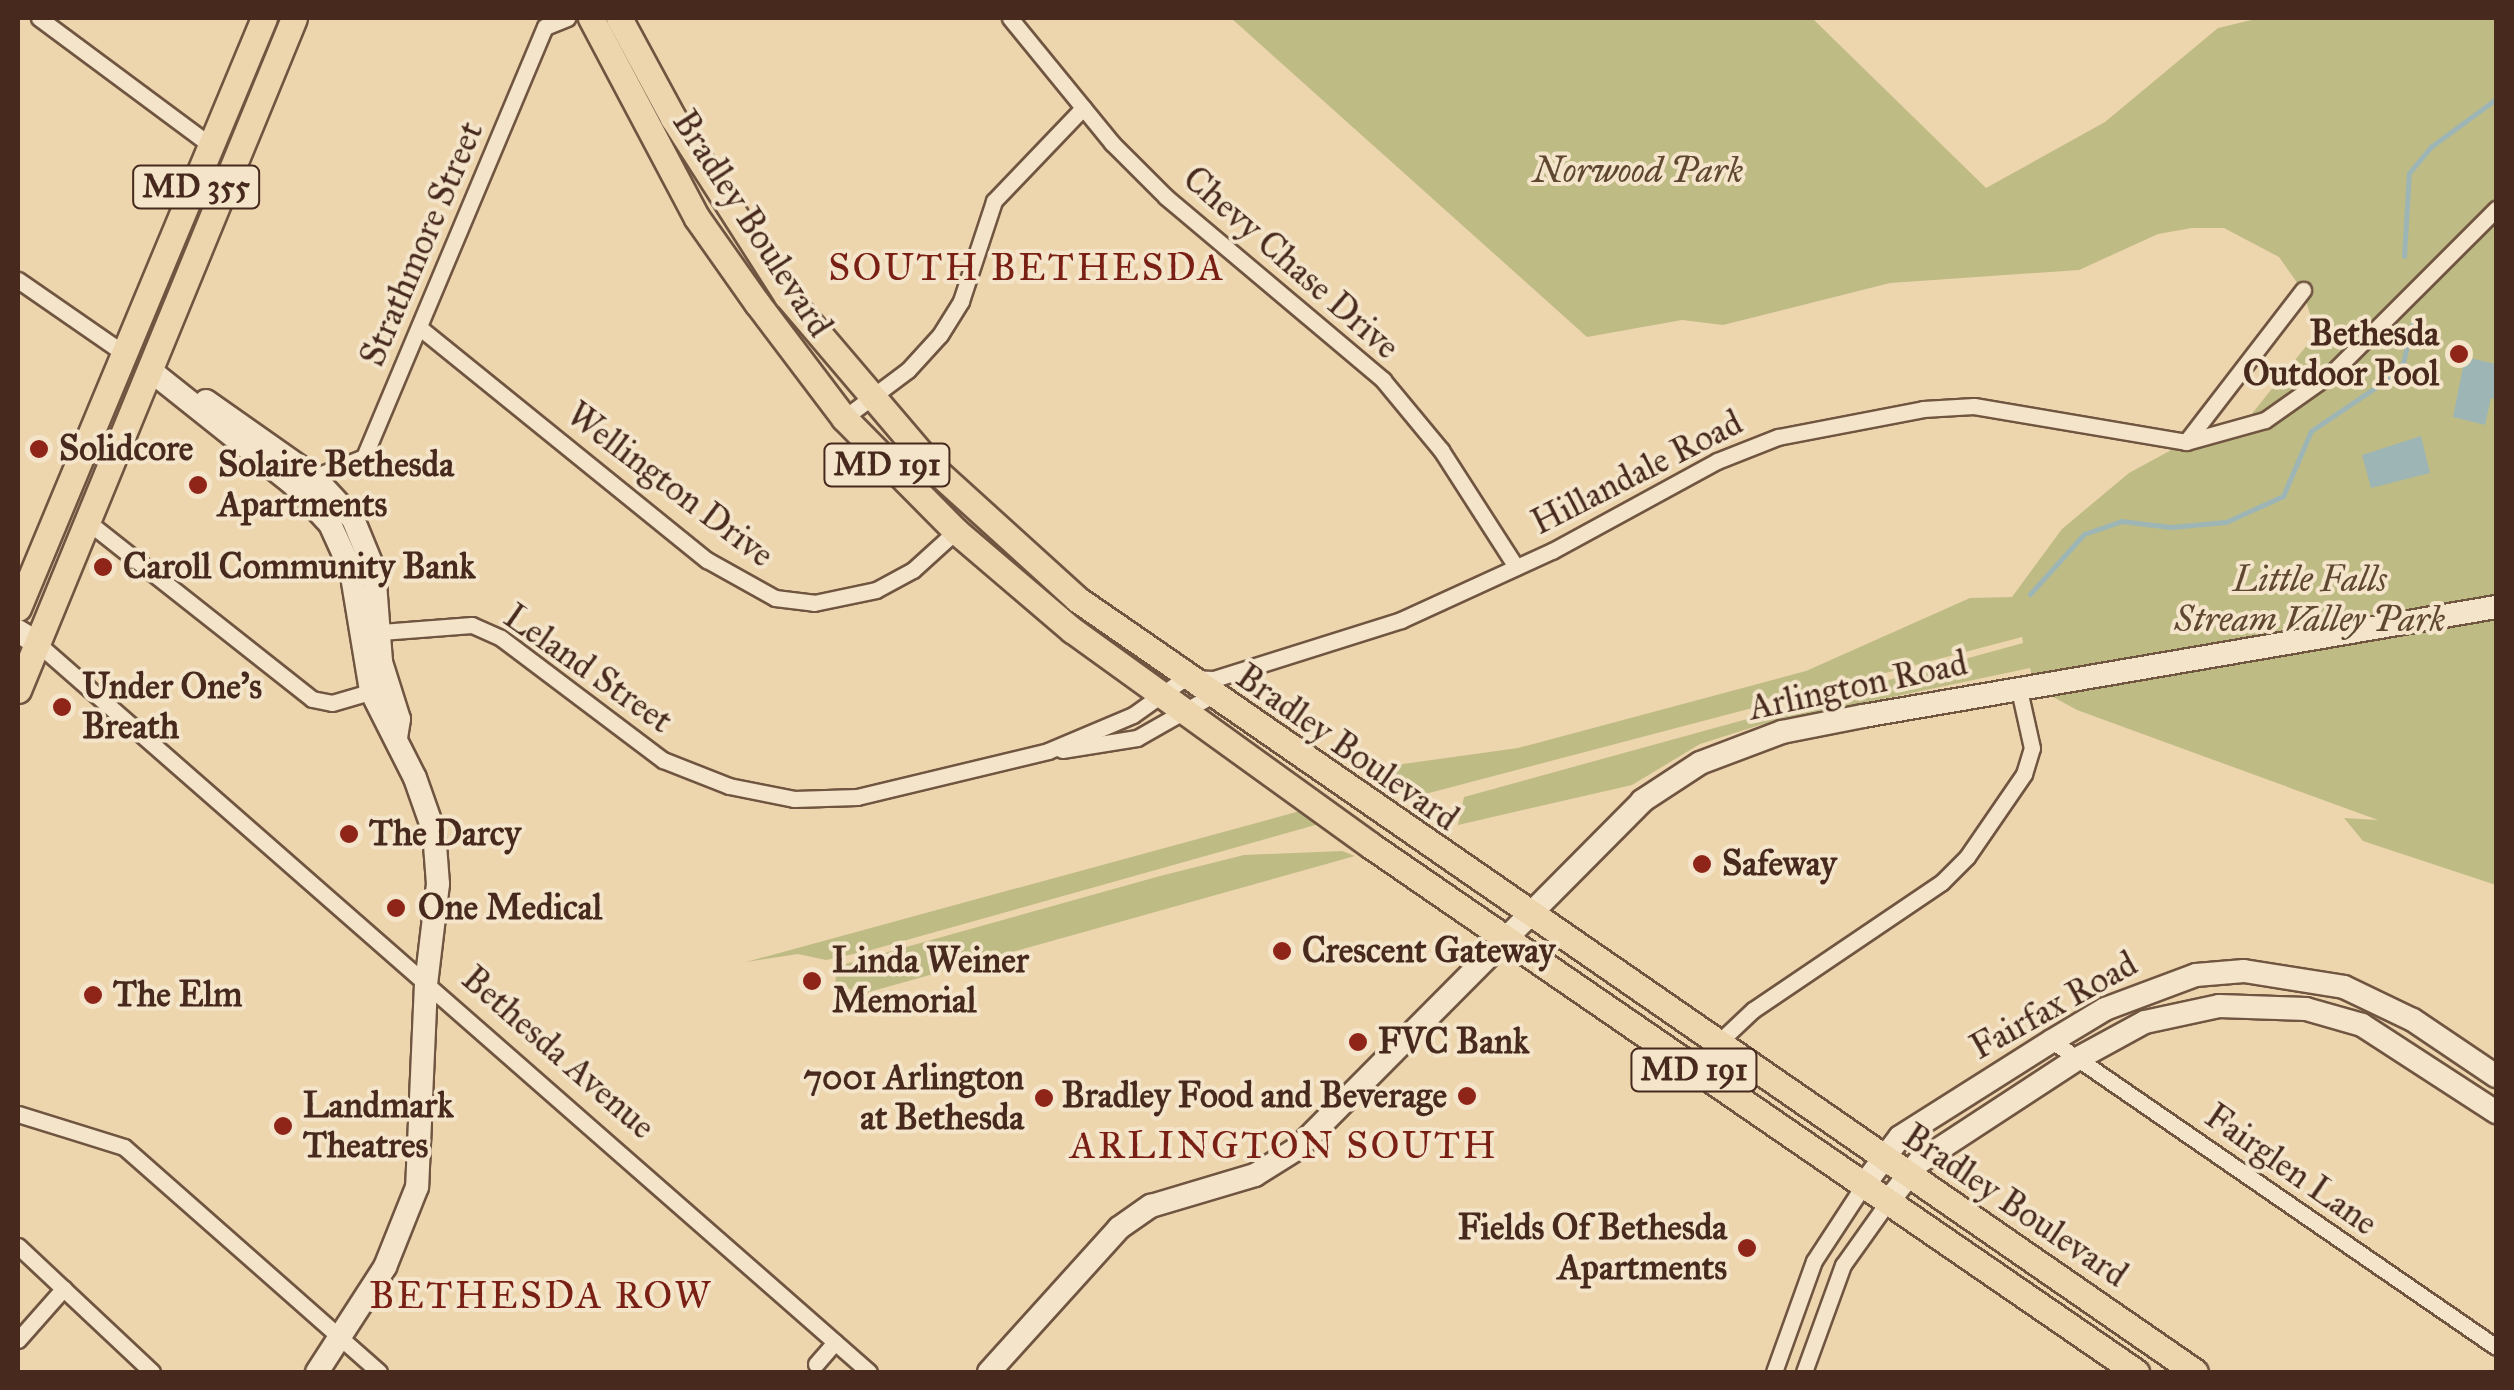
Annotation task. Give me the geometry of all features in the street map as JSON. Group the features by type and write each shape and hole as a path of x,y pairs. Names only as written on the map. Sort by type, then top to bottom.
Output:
{"main road":[{"name":"MD 355","path":"18,608 214,147 264,18"},
{"name":"MD 355","path":"18,690 27,638 88,522 294,18"},
{"name":"Bradley Boulevard","path":"590,18 698,218 844,418 956,532 1183,712 2136,1372"},
{"path":"606,18 631,44"},
{"name":"Bradley Boulevard","path":"619,18 755,248 871,400 936,471 1064,588 1185,678 1213,687 1528,916 1729,1035 1883,1158 2196,1372"}],"street":[{"path":"38,18 214,147"},
{"name":"Strathmore Street","path":"314,477 364,457 545,28 567,18"},
{"name":"Chevy Chase Drive","path":"1010,18 1083,108 1166,197 1383,380 1441,450 1516,567"},
{"path":"844,418 908,370 961,301 994,200 1083,108"},
{"name":"Hillandale Road","path":"1213,687 1401,620 1516,567 1717,461 1836,423 1974,406 2186,442 2265,420 2297,402 2496,209"},
{"path":"18,280 314,477 348,559 379,689 399,719 396,737 426,804 438,857 426,984 417,1187 385,1266 342,1340 317,1372"},
{"path":"2186,442 2303,290"},
{"name":"Wellington Drive","path":"420,328 707,560 775,598 814,603 876,590 913,570 956,532"},
{"path":"151,371 324,499 370,553 381,632 379,689"},
{"path":"88,522 312,699 332,702 379,689"},
{"name":"Arlington Road","path":"990,1372 1107,1237 1151,1206 1279,1162 1642,801 1700,762 1782,732 2496,607"},
{"name":"Leland Street","path":"381,632 461,625 486,630 642,750 729,786 794,800 857,797 1048,751 1110,746 1183,712 1213,687"},
{"name":"Bethesda Avenue","path":"27,638 870,1372"},
{"name":"Leland Street","path":"1048,751 1161,696 1185,678"},
{"path":"1729,1035 1753,1010 1942,882 1968,857 2024,774 2032,748 2019,690"},
{"name":"Fairfax Road","path":"1774,1372 1814,1261 1900,1137 2052,1040 2156,987 2244,971 2314,980 2372,997 2496,1076"},
{"name":"Fairfax Road","path":"1804,1372 1842,1266 1908,1176 1965,1129 2145,1022 2219,1006 2270,1005 2362,1025 2494,1105"},
{"name":"Fairglen Lane","path":"2052,1040 2496,1347"},
{"path":"18,1114 124,1146 379,1372"},
{"path":"18,1246 152,1372"},
{"path":"18,1340 64,1288"},
{"path":"816,1364 835,1342"}],"green space":[{"name":"Little Falls Stream Valley Park","path":"1231,18 1812,18 1986,188 2105,122 2218,28 2260,18 2496,18 2496,885 2363,841 2344,818 2378,820 2077,710 2035,687 2030,668 1760,725 1700,744 1632,785 1458,825 1464,797 2023,643 2022,637 1410,798 1367,769 1518,748 1806,671 1970,598 2012,597 2062,529 2129,473 2186,442 2242,426 2316,334 2303,291 2279,257 2224,228 2192,228 2158,234 2079,270 1890,283 1723,325 1682,320 1587,337"},
{"path":"1300,811 1319,824 871,950 826,960 798,954 746,962"},
{"path":"1342,851 1355,856 862,994 835,983 838,966 1160,876 1244,855"}],"water":[{"path":"2465,357 2496,364 2496,399 2491,398 2485,425 2453,417"},
{"path":"2421,436 2430,473 2371,488 2362,455"}],"waterway":[{"path":"2404,256 2409,173 2432,146 2496,99"},
{"path":"2030,594 2084,534 2121,521 2171,527 2226,522 2283,496 2311,431 2388,379 2403,363 2412,324"}],"place":[{"name":"Bethesda Outdoor Pool","path":"2459,354"},
{"name":"Solidcore","path":"39,449"},
{"name":"Solaire Bethesda Apartments","path":"198,485"},
{"name":"Caroll Community Bank","path":"103,567"},
{"name":"Under One's Breath","path":"62,707"},
{"name":"The Darcy","path":"349,834"},
{"name":"Safeway","path":"1702,864"},
{"name":"One Medical","path":"396,908"},
{"name":"Crescent Gateway","path":"1282,951"},
{"name":"Linda Weiner Memorial","path":"812,981"},
{"name":"The Elm","path":"93,995"},
{"name":"FVC Bank","path":"1358,1042"},
{"name":"Bradley Food and Beverage","path":"1467,1096"},
{"name":"7001 Arlington at Bethesda","path":"1044,1098"},
{"name":"Landmark Theatres","path":"283,1126"},
{"name":"Fields Of Bethesda Apartments","path":"1747,1248"}],"district":[{"name":"SOUTH BETHESDA","path":"1027,268"},
{"name":"ARLINGTON SOUTH","path":"1284,1146"},
{"name":"BETHESDA ROW","path":"541,1296"}],"park label":[{"name":"Norwood Park","path":"1638,171"}]}
